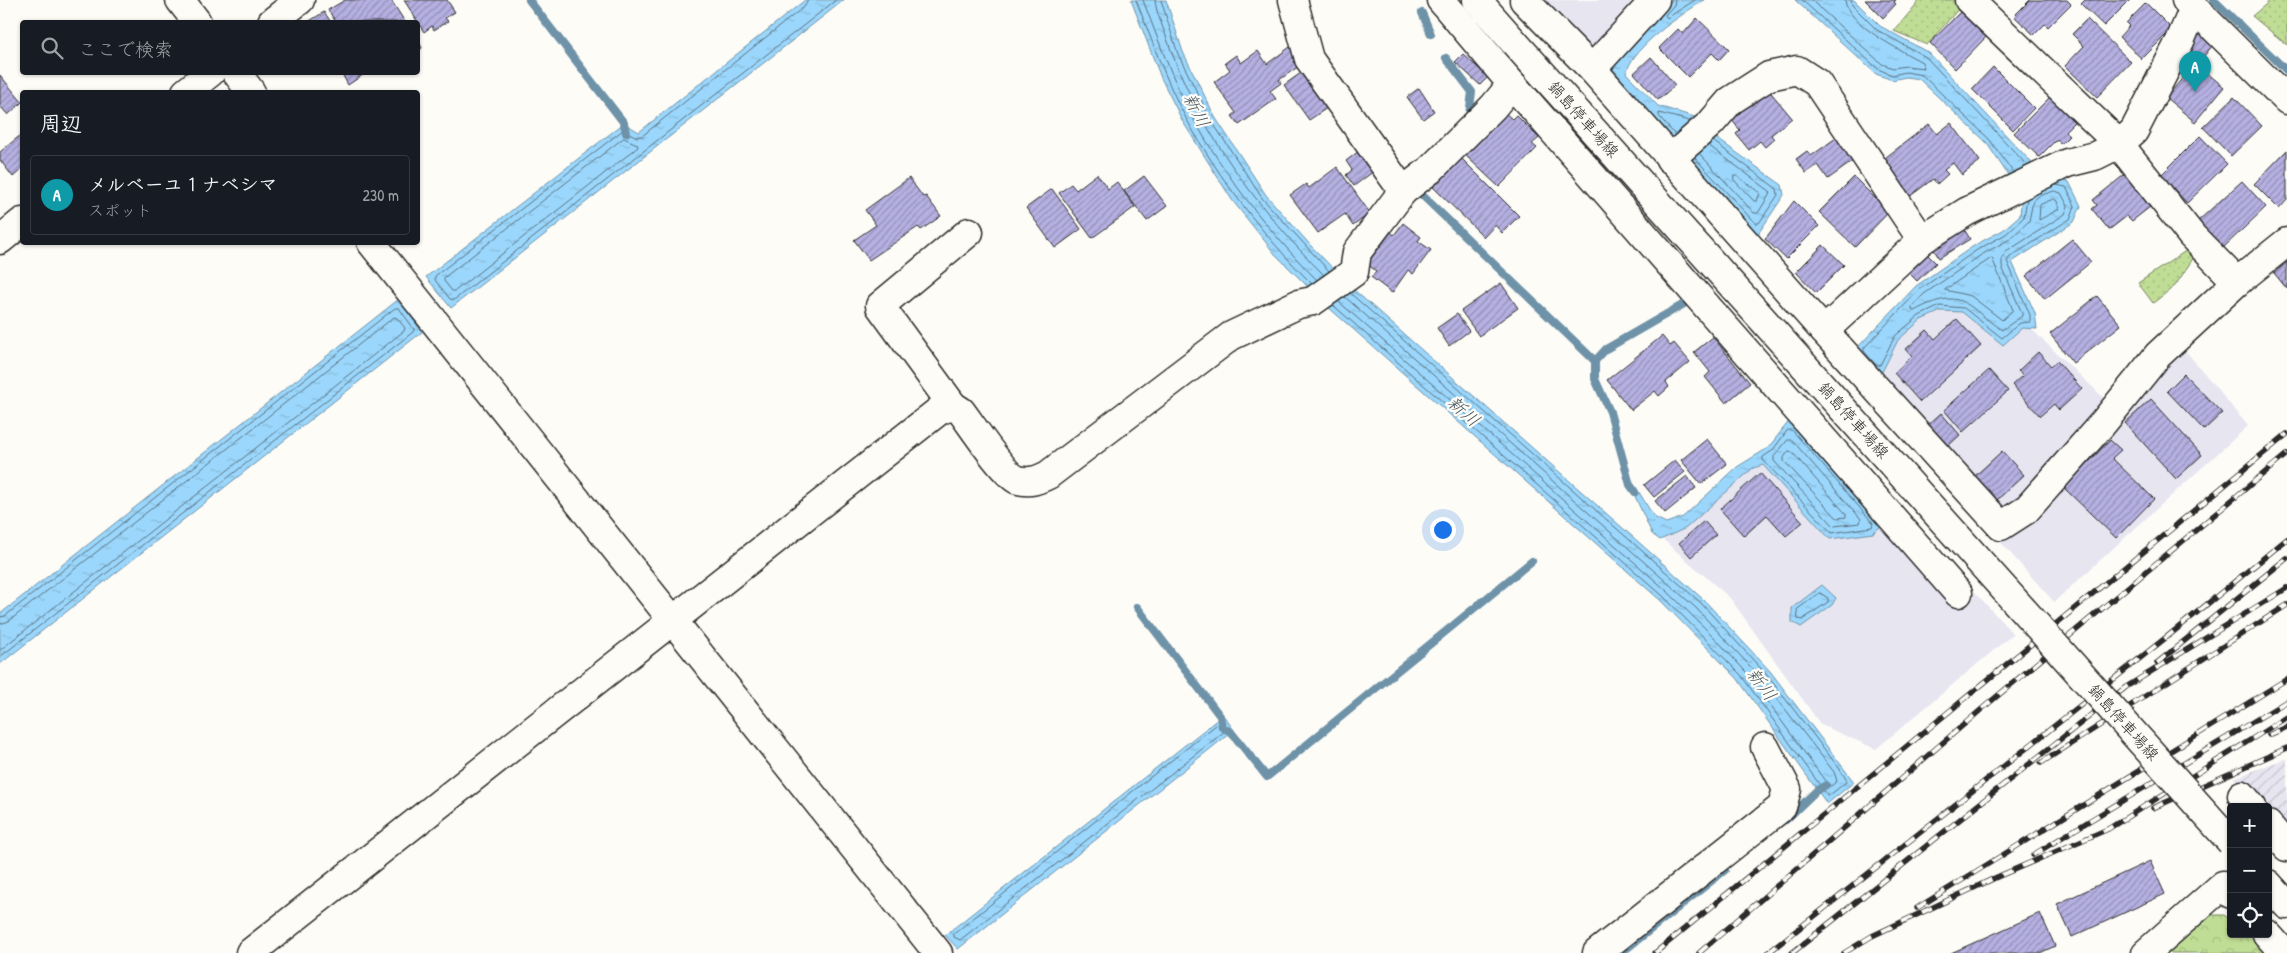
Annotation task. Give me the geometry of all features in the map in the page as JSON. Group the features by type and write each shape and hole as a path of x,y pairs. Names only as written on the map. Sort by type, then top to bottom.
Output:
{"street":[{"path":"180,0 195,20"},
{"path":"275,20 300,0"},
{"path":"1293,0 1309,59 1403,191"},
{"path":"1441,0 1512,84 1958,593"},
{"name":"鍋島停車場線","path":"1477,0 2227,838"},
{"path":"1524,0 1592,69 1673,156 1824,331 2001,526 2026,510 2103,422 2158,355 2237,282 2287,242"},
{"path":"1592,69 1655,0"},
{"path":"1969,0 2119,144 2192,236 2237,282"},
{"path":"1824,331 1922,240 1966,212 2067,163 2095,156 2119,144 2134,131 2180,41 2190,4 2287,100"},
{"path":"1673,156 1711,123 1730,101 1769,76 1797,70 1816,83 1922,240"},
{"path":"188,90 207,75"},
{"path":"238,75 250,90"},
{"path":"969,232 880,306 952,406 960,411 1004,469 1016,479 1034,482 1048,475 1231,336 1298,304 1312,301 1354,272 1357,252 1403,191 1430,170 1493,107 1512,84"},
{"path":"0,240 20,224"},
{"path":"373,245 934,948"},
{"path":"250,953 940,410 952,406"},
{"path":"1597,953 1782,806 1786,789 1765,747"},
{"path":"2272,830 2287,847"},
{"path":"2146,953 2223,885 2230,893"},
{"path":"2272,888 2287,904"},
{"path":"2271,938 2284,953"}],"shaded area":[{"path":"1541,0 1681,0 1612,75"},
{"path":"1984,284 2105,399 2170,332 2248,426 2054,602 1996,537 1867,364 1908,317"},
{"path":"1801,426 1946,595 1975,592 2013,634 1876,749 1821,725 1730,598 1660,537"},
{"path":"2287,758 2287,836 2272,819 2272,803 2256,803 2234,778"}],"green space":[{"path":"1920,0 1955,0 1961,6 1927,45 1894,31"},
{"path":"2271,0 2287,0 2287,45 2252,16"},
{"path":"2193,246 2198,251 2175,286 2153,303 2138,283"},
{"path":"2211,915 2224,915 2227,917 2227,938 2254,938 2273,953 2168,953"}],"water":[{"path":"805,0 844,0 451,308 426,277 624,123 639,132"},
{"name":"新川","path":"1131,0 1166,0 1183,52 1215,117 1266,195 1312,247 1354,290 1704,600 1770,671 1854,782 1827,804 1737,678 1660,600 1328,307 1275,254 1232,200 1183,122 1161,78"},
{"path":"1672,0 1704,0 1648,42 1638,52 1626,73 1658,106 1698,118 1712,135 1782,185 1784,195 1758,234 1686,156 1612,68"},
{"path":"1795,0 1854,0 1880,26 1929,53 2031,162 2026,175 2010,178 1986,142 1919,79 1906,77 1892,80 1876,74"},
{"path":"2054,180 2069,182 2081,206 2074,222 2012,262 2035,313 2037,329 2022,328 2003,345 1962,312 1941,311 1921,320 1898,340 1880,376 1856,349 1916,286 1975,245 2003,230 2020,215 2022,195"},
{"path":"399,299 422,332 0,664 0,614"},
{"path":"1790,420 1881,526 1873,533 1830,539 1763,465 1753,468 1686,528 1660,540 1652,534 1630,485 1634,484 1654,517 1666,523 1683,517 1737,467 1768,448"},
{"path":"1822,585 1836,598 1832,605 1801,627 1792,622 1792,608"},
{"path":"1223,715 1234,730 958,949 945,935"}],"building":[{"path":"345,0 391,0 404,20 335,20 328,10"},
{"path":"404,0 447,0 455,12 445,18 448,21 434,30 432,26 424,32 420,26 420,20 416,20"},
{"path":"1865,0 1896,0 1894,2 1896,4 1883,18"},
{"path":"2030,0 2067,0 2071,4 2048,27 2045,24 2034,35 2014,16"},
{"path":"2085,0 2130,0 2104,26 2081,4"},
{"path":"2146,3 2172,29 2142,59 2119,37 2129,26 2126,23"},
{"path":"1962,10 1988,35 1955,69 1930,43"},
{"path":"324,12 330,20 311,20"},
{"path":"1697,18 1729,49 1719,60 1712,53 1688,77 1659,48 1678,29 1683,34"},
{"path":"2087,19 2131,62 2097,97 2065,66 2084,46 2072,34"},
{"path":"2200,33 2213,45 2199,62 2185,50"},
{"path":"1290,47 1302,64 1279,80 1281,83 1270,91 1276,99 1239,125 1232,116 1236,113 1214,82 1230,70 1225,63 1236,55 1241,63 1258,51 1267,64"},
{"path":"1463,54 1488,77 1480,85 1455,62"},
{"path":"1651,57 1675,85 1658,100 1634,73"},
{"path":"2195,63 2224,87 2195,122 2166,98"},
{"path":"1993,67 2034,108 2013,130 1972,89"},
{"path":"1305,70 1330,106 1309,120 1284,85"},
{"path":"0,75 20,100 20,104 8,115 0,106"},
{"path":"343,75 363,75 348,85"},
{"path":"1419,88 1434,111 1423,119 1407,97"},
{"path":"1767,88 1792,118 1771,135 1774,139 1765,147 1760,141 1749,150 1736,134 1740,130 1730,118"},
{"path":"2050,97 2075,121 2065,131 2069,136 2061,144 2057,139 2039,157 2014,133"},
{"path":"2234,97 2262,126 2231,156 2203,127"},
{"path":"1504,112 1512,119 1516,115 1539,138 1532,144 1537,148 1499,187 1464,154"},
{"path":"1951,123 1980,161 1962,175 1953,163 1944,170 1948,174 1937,184 1933,179 1909,197 1881,161 1929,124 1937,134"},
{"path":"1840,135 1856,159 1828,179 1818,165 1806,173 1796,159 1807,151 1811,156"},
{"path":"20,136 20,171 13,177 0,160 0,152"},
{"path":"2200,136 2227,164 2187,203 2161,175"},
{"path":"1363,148 1378,168 1354,186 1346,175 1352,170 1346,161"},
{"path":"2287,150 2287,200 2279,209 2254,184"},
{"path":"1460,157 1519,216 1502,233 1495,225 1484,237 1432,186"},
{"path":"1337,167 1370,213 1353,226 1345,214 1318,233 1290,195 1306,184 1309,188"},
{"path":"2129,171 2155,203 2132,221 2127,216 2109,230 2092,209 2097,205 2093,200"},
{"path":"1097,174 1108,189 1117,182 1135,207 1092,238 1059,193 1071,184 1076,190"},
{"path":"1144,176 1167,206 1147,221 1124,191"},
{"path":"1854,177 1889,212 1855,247 1819,212"},
{"path":"909,178 923,197 926,196 941,216 921,230 918,227 869,260 854,240 876,225 865,210"},
{"path":"2242,181 2266,207 2223,248 2198,221"},
{"path":"1052,189 1081,229 1055,248 1026,208"},
{"path":"1794,201 1819,226 1786,259 1765,239"},
{"path":"1403,223 1421,237 1418,241 1431,250 1413,274 1408,270 1392,293 1371,277 1376,271 1367,264 1391,232 1394,235"},
{"path":"1961,224 1970,239 1939,258 1930,243"},
{"path":"2072,239 2091,262 2045,299 2026,276"},
{"path":"1823,245 1844,265 1816,293 1796,272"},
{"path":"1923,250 1936,263 1917,281 1905,269"},
{"path":"2287,262 2287,289 2274,273"},
{"path":"1501,283 1518,308 1479,336 1461,311"},
{"path":"2097,296 2121,325 2073,363 2050,334"},
{"path":"1457,314 1469,331 1449,346 1437,328"},
{"path":"1957,319 1981,346 1920,402 1894,373 1912,356 1906,349 1927,330 1935,339"},
{"path":"1662,336 1670,346 1674,343 1690,362 1666,382 1669,387 1659,396 1655,391 1631,410 1607,380"},
{"path":"1713,337 1750,383 1726,403 1705,377 1710,372 1694,352"},
{"path":"2038,352 2051,366 2057,361 2082,389 2059,410 2054,404 2040,416 2012,385 2023,375 2018,371"},
{"path":"1989,370 2008,391 1963,432 1944,410"},
{"path":"2184,374 2222,413 2204,430 2167,391"},
{"path":"2151,399 2202,455 2176,479 2125,423"},
{"path":"1941,413 1960,435 1947,447 1928,425"},
{"path":"1707,439 1727,464 1701,484 1681,460"},
{"path":"2110,440 2121,450 2112,458 2154,499 2116,538 2064,488"},
{"path":"2002,451 2024,475 1997,500 1975,476"},
{"path":"1675,460 1685,472 1654,497 1644,485"},
{"path":"1760,473 1803,522 1786,536 1767,515 1744,536 1720,509"},
{"path":"1687,476 1696,488 1665,513 1655,501"},
{"path":"1704,521 1716,535 1691,557 1679,543"},
{"path":"2150,861 2165,894 2072,937 2057,904"},
{"path":"2040,913 2055,946 2040,953 1951,953"}],"waterway":[{"path":"529,0 624,123 626,133"},
{"path":"2214,0 2287,71"},
{"path":"1422,13 1431,34"},
{"path":"1446,58 1472,92 1469,115 1466,118"},
{"path":"1423,196 1595,361"},
{"path":"1635,492 1630,485 1610,412 1595,379 1595,361 1606,349 1684,304"},
{"path":"1137,607 1220,716 1222,727 1231,732 1267,777 1532,561"},
{"path":"1786,820 1817,790 1826,785"},
{"path":"1621,953 1725,870"}],"railway":[{"path":"1655,953 2287,434"},
{"path":"1699,953 1983,708 2287,454"},
{"path":"1768,953 2173,632 2287,539"},
{"path":"2157,663 2287,558"},
{"path":"1792,953 2126,687 2287,588"},
{"path":"2041,763 2287,605"},
{"path":"1917,908 2287,679"},
{"path":"2033,855 2287,701"},
{"path":"1844,953 1872,936 1997,877 2108,829 2287,717"},
{"path":"2269,735 2287,727"},
{"path":"2153,808 2287,748"}],"place":[{"name":"メルベーユ１ナベシマ","path":"2195,92"}]}
